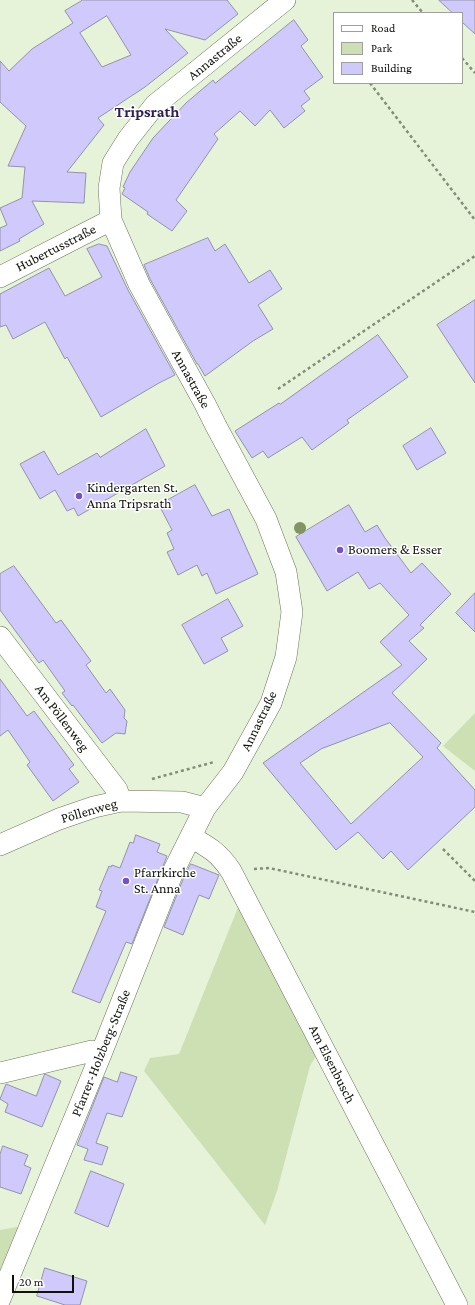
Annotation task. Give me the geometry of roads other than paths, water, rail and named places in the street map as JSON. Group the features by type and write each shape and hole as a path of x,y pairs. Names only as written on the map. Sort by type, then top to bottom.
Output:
{"street":[{"name":"Annastraße","path":"205,808 233,772 271,703 286,657 292,612 286,572 266,518 139,284 112,220 109,188 113,163 128,139 155,105 282,1"},
{"name":"Hubertusstraße","path":"0,277 112,220"},
{"name":"Am Pöllenweg","path":"0,637 119,795"},
{"name":"Pöllenweg","path":"0,844 119,795 182,802 205,808"},
{"name":"Pfarrer-Holzberg-Straße","path":"0,1298 101,1054 173,872 205,808"},
{"name":"Am Elsenbusch","path":"191,837 211,848 231,871 457,1305"},
{"path":"0,1073 92,1051 101,1054"}],"place":[{"name":"Kindergarten St. Anna Tripsrath","path":"79,496"},
{"name":"Boomers & Esser","path":"340,550"},
{"name":"Pfarrkirche St. Anna","path":"126,881"}],"district":[{"name":"Tripsrath","path":"147,112"}]}
